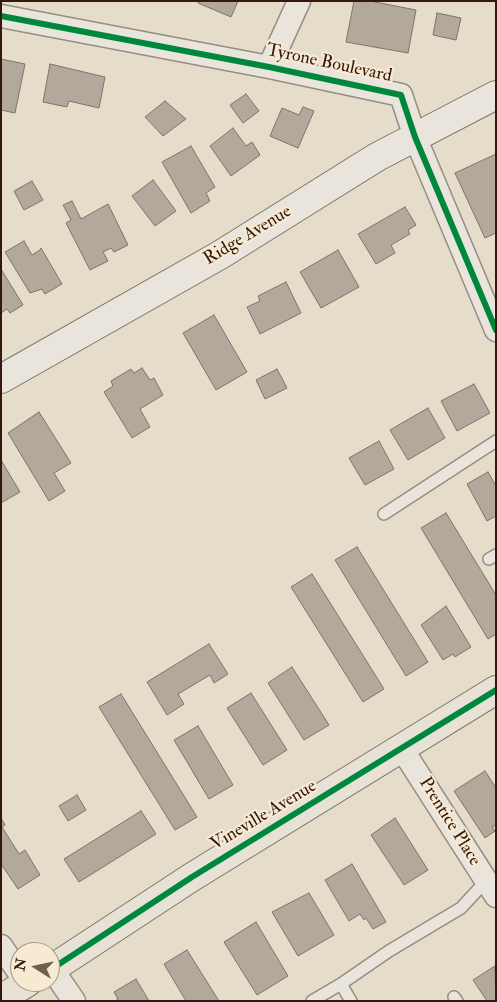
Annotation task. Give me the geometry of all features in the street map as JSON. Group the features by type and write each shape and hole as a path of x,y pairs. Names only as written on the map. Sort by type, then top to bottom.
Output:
{"main road":[{"name":"Vineville Avenue","path":"60,963 192,877 496,690"}],"street":[{"path":"269,66 299,1"},
{"name":"Tyrone Boulevard","path":"1,16 269,66 401,95 414,137 496,330"},
{"name":"Ridge Avenue","path":"1,379 220,255 377,157 496,95"},
{"name":"Prentice Place","path":"402,749 491,888"},
{"path":"1,946 10,959"},
{"path":"60,982 74,1001"}],"lane":[{"path":"384,514 496,441"},
{"path":"312,1001 491,888"},
{"path":"341,984 351,1001"}],"building":[{"path":"199,1 238,1 231,17 198,3"},
{"path":"354,1 370,1 416,10 408,53 346,42"},
{"path":"437,13 461,18 456,40 433,35"},
{"path":"1,59 25,64 15,113 1,110"},
{"path":"50,64 105,77 99,108 69,101 67,107 43,102"},
{"path":"246,94 259,111 243,123 230,105"},
{"path":"165,101 186,119 163,136 145,117"},
{"path":"303,107 314,111 298,148 270,136 282,108 299,115"},
{"path":"233,128 246,146 252,142 260,155 231,176 210,146"},
{"path":"191,146 215,187 206,193 210,201 191,213 162,162"},
{"path":"496,154 496,233 485,238 455,173"},
{"path":"153,180 176,211 155,226 132,196"},
{"path":"32,181 43,200 24,210 14,191"},
{"path":"72,201 81,219 108,204 128,245 114,252 111,248 103,252 108,261 90,270 66,223 71,220 63,205"},
{"path":"405,207 416,225 408,230 410,234 391,245 395,253 376,264 358,234"},
{"path":"24,241 32,255 41,248 62,284 45,294 42,289 30,293 5,252"},
{"path":"338,250 359,287 321,308 300,272"},
{"path":"1,269 23,305 10,313 7,309 1,313"},
{"path":"286,282 301,313 260,334 247,307 260,301 258,296"},
{"path":"214,315 247,372 216,390 183,333"},
{"path":"142,368 150,380 154,378 163,395 140,409 150,427 132,438 104,392 113,386 111,381 131,369 134,373"},
{"path":"277,369 287,388 265,399 256,380"},
{"path":"474,384 490,413 457,431 441,401"},
{"path":"428,408 445,438 408,460 390,430"},
{"path":"39,412 71,463 54,473 65,491 49,501 8,433"},
{"path":"379,441 394,469 365,485 349,458"},
{"path":"1,460 20,492 1,503"},
{"path":"488,472 496,486 496,516 487,521 467,484"},
{"path":"446,513 496,595 496,634 488,639 421,528"},
{"path":"357,547 428,662 406,676 335,560"},
{"path":"312,574 384,689 363,702 291,587"},
{"path":"446,606 471,647 455,657 453,654 443,660 421,625"},
{"path":"209,644 228,674 214,683 210,675 178,694 184,704 167,715 147,682"},
{"path":"292,667 329,725 304,740 268,683"},
{"path":"251,693 287,750 263,765 227,708"},
{"path":"121,694 197,817 175,830 99,707"},
{"path":"198,726 233,785 209,799 174,740"},
{"path":"485,771 496,788 496,825 492,827 495,831 485,838 454,791"},
{"path":"77,795 86,810 68,821 59,806"},
{"path":"141,811 156,834 79,882 64,859"},
{"path":"1,818 5,825 2,827 19,854 25,850 40,875 18,889 1,864"},
{"path":"395,818 428,870 404,885 371,835"},
{"path":"352,864 386,922 373,929 366,918 364,920 360,914 349,921 325,880"},
{"path":"309,893 334,935 298,956 272,912"},
{"path":"256,922 288,976 257,995 224,942"},
{"path":"187,950 219,1001 186,1001 164,964"},
{"path":"495,966 496,1001 487,1001 473,980"},
{"path":"136,979 149,1001 115,1001 118,999 114,992"}],"cycle path":[{"path":"1,16 269,67 401,95 415,137 496,330"},
{"path":"60,963 192,877 496,690"}]}
